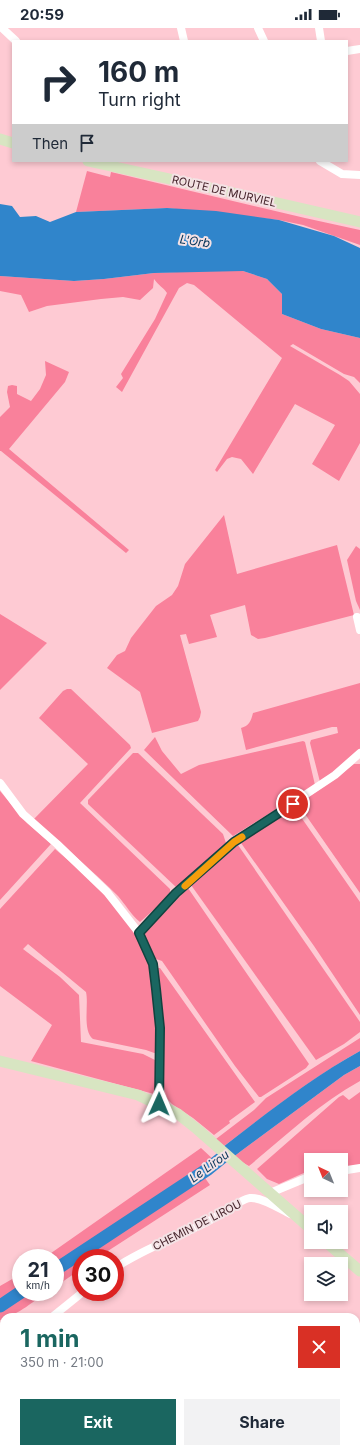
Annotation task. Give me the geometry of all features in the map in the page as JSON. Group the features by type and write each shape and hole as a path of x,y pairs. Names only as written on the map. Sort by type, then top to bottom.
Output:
{"main road":[{"path":"0,139 12,143"},
{"name":"ROUTE DE MURVIEL","path":"93,162 360,222"},
{"path":"0,1061 138,1095 178,1114 213,1142 304,1222"},
{"path":"0,1065 154,1102"},
{"path":"334,1249 360,1271"}],"street":[{"path":"2,28 15,40"},
{"path":"181,28 184,40"},
{"path":"258,28 264,40"},
{"path":"319,28 321,40"},
{"path":"348,51 360,49"},
{"path":"322,162 342,174 360,175"},
{"path":"357,617 360,630"},
{"path":"139,933 176,893 234,842 335,775 360,753"},
{"path":"0,784 23,814 107,892 139,933 153,964 160,1028 154,1102"},
{"path":"348,1170 360,1168"},
{"path":"270,1193 304,1179"},
{"name":"CHEMIN DE LIROU","path":"124,1262 206,1222 250,1198 264,1201 304,1223"},
{"path":"57,1313 72,1301"}],"shaded area":[{"path":"87,171 110,177 111,172 360,230 360,245 303,225 279,220 167,208 76,212"},
{"path":"243,271 267,279 282,294 282,314 321,329 360,338 360,383 354,377 344,374 293,344 290,346 349,381 360,394 360,443 339,481 312,464 335,425 295,404 253,474 241,459 232,457 227,459 217,472 215,470 282,358 194,285 187,283 179,288 122,392 116,387 123,378 121,374 155,319 167,293 154,279 153,288 140,300 123,297 101,299 47,306 29,312 21,295 0,291 0,276 74,281 154,273"},
{"path":"45,361 69,372 65,382 9,449 129,550 126,553 0,451 0,417 10,407 7,392 8,386 17,386 17,394 31,401 40,389 46,375"},
{"path":"224,515 237,574 337,545 354,615 258,639 251,635 245,605 210,615 217,637 189,644 186,634 180,635 201,712 200,717 198,721 152,733 140,692 107,668 117,655 125,651 131,638 156,606 172,595 178,586 185,564"},
{"path":"356,546 360,549 360,610 356,601 347,560"},
{"path":"0,614 47,643 0,690"},
{"path":"360,683 360,752 320,782 310,743 311,740 338,733 337,727 332,727 246,750 241,728 249,723 253,713"},
{"path":"71,689 130,745 131,748 80,803 170,889 170,894 167,898 140,922 108,886 33,820 88,764 39,718 63,691"},
{"path":"155,737 162,751 181,774 199,765 303,741 305,742 315,785 233,836 144,750"},
{"path":"133,753 138,753 223,834 226,843 177,888 88,804 88,800"},
{"path":"354,764 360,764 360,893 298,804"},
{"path":"0,791 27,823 51,844 0,900"},
{"path":"294,807 360,902 360,1015 314,946 241,843"},
{"path":"238,845 360,1022 360,1032 344,1044 316,1060 191,885"},
{"path":"55,849 89,878 119,911 133,930 144,950 150,966 157,1024 157,1054 146,1050 93,1039 88,1030 87,1024 86,992 28,944 23,949 60,977 79,995 81,1042 143,1054 157,1061 154,1094 31,1061 52,1025 0,986 0,909"},
{"path":"188,888 309,1064 306,1068 261,1097 259,1097 235,1066 162,961 153,958 144,935 150,925"},
{"path":"156,968 160,968 255,1102 229,1121 230,1123 214,1135 193,1118 172,1104 164,1096 159,979"},
{"path":"360,1038 360,1051 307,1084 224,1146 216,1139 254,1110 266,1098"},
{"path":"360,1066 360,1081 316,1110 249,1166 233,1157 344,1075"},
{"path":"360,1092 360,1165 348,1167 348,1153 304,1153 304,1173 279,1184 267,1179 257,1169 339,1097 343,1095 349,1100"},
{"path":"201,1148 214,1160 116,1227 120,1232 205,1178 210,1185 111,1249 72,1249 72,1275 64,1281 64,1249 57,1249"},
{"path":"12,1279 12,1301 34,1301 16,1313 0,1313 0,1286"}],"water":[{"name":"L'Orb","path":"0,204 12,206 20,217 36,216 50,222 76,212 167,208 216,211 279,220 334,236 360,248 360,338 321,329 282,314 282,294 267,279 243,271 154,273 74,281 0,276"},
{"path":"360,1051 360,1066 344,1075 233,1157 223,1147 307,1084"}],"waterway":[{"name":"Le Lirou","path":"64,1264 208,1169 235,1147"},
{"name":"Le Lirou","path":"0,1306 12,1298"}],"slow traffic":[{"path":"185,886 234,842 242,837"}],"route":[{"path":"159,1104 160,1028 156,989 153,964 139,933 176,893 234,842 293,804"}]}
